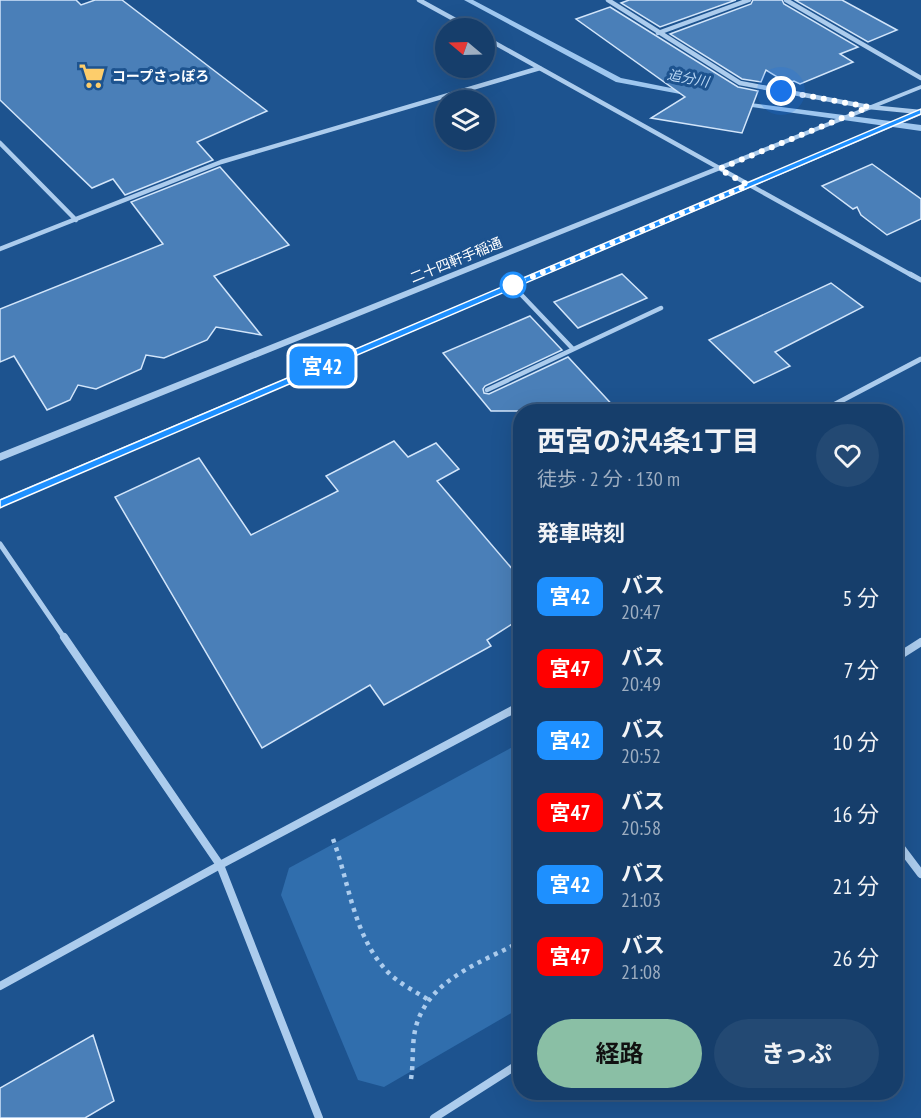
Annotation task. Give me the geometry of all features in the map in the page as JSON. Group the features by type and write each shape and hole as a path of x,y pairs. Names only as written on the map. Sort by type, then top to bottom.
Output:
{"street":[{"path":"419,0 452,18"},
{"path":"608,0 740,83 869,107 921,112"},
{"path":"658,33 749,0"},
{"path":"786,0 921,78"},
{"path":"495,43 921,280"},
{"path":"0,249 221,162 540,68"},
{"name":"二十四軒手稲通","path":"0,457 921,87"},
{"path":"0,503 921,112"},
{"path":"0,143 76,220"},
{"path":"835,404 921,359"},
{"path":"0,544 220,865 319,1118"},
{"path":"903,654 921,642"},
{"path":"0,986 220,865 513,710"},
{"path":"903,850 921,874"},
{"path":"434,1118 513,1068"}],"lane":[{"path":"512,285 573,350"},
{"path":"487,390 661,308"}],"path":[{"path":"333,839 343,866 360,934 386,971 427,999"},
{"path":"411,1079 416,1024 427,999 449,980 513,946"}],"shaded area":[{"path":"513,747 513,1012 384,1087 358,1080 281,895 289,868"}],"building":[{"path":"0,0 76,0 81,5 95,0 122,0 267,111 197,142 213,160 125,195 113,179 92,188 0,100"},
{"path":"629,0 736,0 660,27 621,3"},
{"path":"753,0 782,0 784,4 858,47 840,54 853,62 800,84 794,81 787,83 766,70 761,82 742,79 670,34 751,4"},
{"path":"795,0 842,0 897,30 868,42"},
{"path":"610,7 738,87 758,91 742,133 651,118 685,97 576,19"},
{"path":"872,164 921,199 921,219 887,235 861,215 857,207 853,209 822,186"},
{"path":"220,167 289,245 214,276 261,335 216,327 207,340 164,358 146,355 141,369 96,389 78,385 70,400 47,410 14,356 0,362 0,309 163,244 131,202"},
{"path":"622,274 647,298 578,328 554,302"},
{"path":"831,283 863,307 775,352 790,366 754,383 709,340"},
{"path":"530,316 562,350 485,386 484,393 489,394 568,357 612,404 513,404 513,411 491,411 443,353"},
{"path":"394,441 408,457 436,443 459,469 437,481 513,570 513,623 487,640 491,646 384,705 370,685 262,748 115,497 199,458 251,535 338,491 326,476"},
{"path":"93,1035 114,1101 85,1118 0,1118 0,1088"}],"waterway":[{"name":"追分川","path":"468,0 619,80 691,94"},
{"name":"追分川","path":"738,103 921,128"}],"bus line":[{"name":"宮42","path":"0,503 921,112"}],"place":[{"name":"コープさっぽろ","path":"92,76"}],"route":[{"path":"513,285 748,185 719,169 869,107 781,91"}]}
